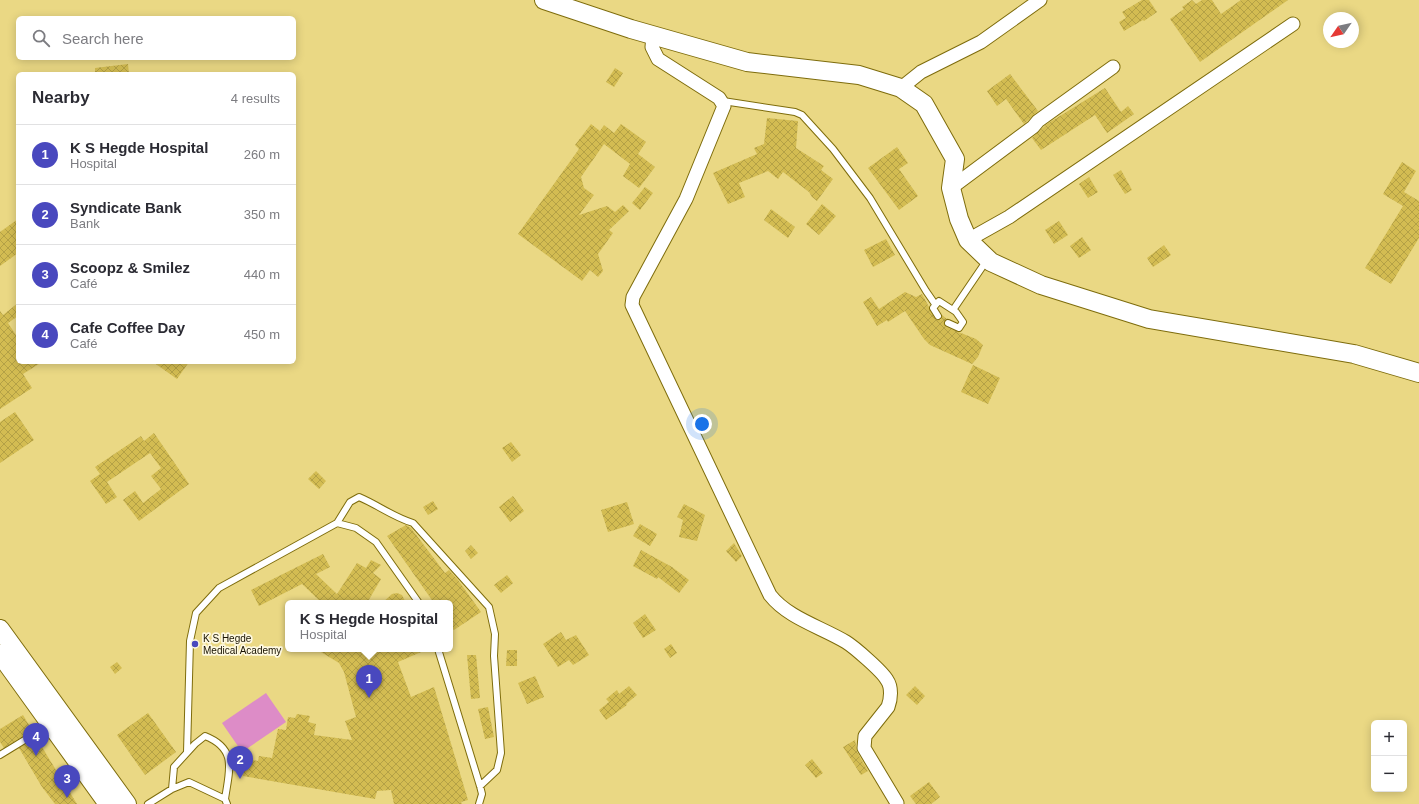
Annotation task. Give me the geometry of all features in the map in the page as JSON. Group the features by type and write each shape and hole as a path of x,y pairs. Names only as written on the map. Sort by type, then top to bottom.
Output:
{"main road":[{"path":"544,0 652,35 747,62 859,75 901,88 924,104 955,159 951,188 959,219 968,240 988,260 1041,285 1149,319 1354,354 1419,373"},
{"path":"0,629 108,804"},
{"path":"0,654 127,804"}],"street":[{"path":"901,88 921,72 981,42 1040,0"},
{"path":"968,240 1009,217 1293,24"},
{"path":"652,35 652,47 658,59 723,102 723,110 686,199 633,297 632,304 770,595 783,608 852,646 887,680 890,693 888,707 865,736 864,748 897,803"},
{"path":"951,188 1113,66"}],"lane":[{"path":"723,102 795,112 802,115 833,149 870,198 926,291 936,304"},
{"path":"953,310 988,260"},
{"path":"936,304 940,302 962,317 963,325 957,328 948,323"},
{"path":"936,304 933,308 938,316"},
{"path":"187,752 190,641 196,613 218,588 337,523 350,502 359,497 376,504 396,518 413,523 489,607 495,634 494,656 501,753 497,770 480,786"},
{"path":"337,523 356,528 376,542 417,600"},
{"path":"439,652 480,786 482,794 479,804"},
{"path":"0,755 57,720"},
{"path":"148,804 172,789 189,782 226,801 230,762 227,754 215,740 205,736 187,752 174,767 172,789"}],"shaded area":[{"path":"266,693 286,722 242,752 222,723"}],"building":[{"path":"1142,0 1149,0 1157,12 1144,21 1143,20 1124,31 1119,22 1126,18 1122,12"},
{"path":"1192,0 1196,4 1202,0 1212,0 1221,14 1241,0 1288,0 1200,62 1170,19 1184,9 1182,7"},
{"path":"128,64 129,72 95,72 95,68"},
{"path":"615,68 623,73 614,87 606,82"},
{"path":"1010,74 1038,111 1024,124 1006,99 997,106 987,91"},
{"path":"1105,88 1121,112 1128,106 1134,114 1107,133 1095,115 1041,150 1032,138 1047,124"},
{"path":"767,118 798,121 796,148 824,166 821,170 833,179 817,201 809,192 783,172 778,179 768,171 739,183 745,197 728,204 713,173 757,154 754,148 764,144"},
{"path":"591,124 600,131 604,125 614,133 621,124 646,142 638,154 655,167 639,188 623,176 630,164 604,144 581,177 584,188 594,195 579,215 607,206 615,212 623,205 629,211 609,230 613,233 598,254 603,271 598,277 590,270 582,281 518,234 579,149 575,145"},
{"path":"897,147 908,163 899,169 918,196 899,210 868,168"},
{"path":"1402,162 1416,171 1404,192 1419,201 1419,238 1391,284 1365,268 1403,206 1383,194"},
{"path":"1121,170 1132,190 1125,194 1113,175"},
{"path":"1089,177 1098,192 1088,198 1079,184"},
{"path":"645,187 653,193 640,210 632,203"},
{"path":"822,204 836,216 819,235 806,224"},
{"path":"771,209 795,227 788,238 764,220"},
{"path":"16,220 16,254 0,266 0,232"},
{"path":"1059,221 1068,235 1054,244 1045,230"},
{"path":"1082,237 1091,250 1079,258 1070,246"},
{"path":"886,239 895,255 873,267 864,250"},
{"path":"1164,245 1171,255 1153,267 1147,258"},
{"path":"905,292 916,297 922,294 936,320 941,320 942,315 947,319 944,323 946,327 976,339 983,345 978,357 972,364 930,345 924,339 905,311 888,322 887,320 877,326 863,302 871,297 879,309"},
{"path":"16,305 16,317 8,323 16,335 16,364 39,364 23,374 32,388 0,409 0,311 3,315"},
{"path":"156,364 188,364 177,379"},
{"path":"973,365 1000,378 988,404 961,392"},
{"path":"15,412 34,440 0,463 0,422"},
{"path":"154,433 189,484 139,521 123,500 135,491 143,503 161,489 151,476 161,468 150,453 107,482 117,497 106,504 90,481 100,474 95,467 141,436 144,441"},
{"path":"511,442 521,455 512,462 502,448"},
{"path":"316,471 326,481 319,489 308,479"},
{"path":"513,496 524,511 510,522 499,507"},
{"path":"433,501 438,509 428,515 423,507"},
{"path":"627,502 634,524 608,532 601,510"},
{"path":"684,504 705,515 697,541 679,537 683,520 677,517"},
{"path":"640,524 657,534 650,546 633,536"},
{"path":"406,525 411,528 445,573 449,570 458,580 481,612 454,630 453,600 432,600 387,536"},
{"path":"734,543 742,556 736,562 726,551"},
{"path":"471,545 478,553 471,559 465,551"},
{"path":"641,550 672,567 689,580 679,593 658,577 657,579 633,566"},
{"path":"323,554 330,567 316,574 337,594 357,563 366,568 371,560 381,565 373,573 381,579 369,600 319,600 302,584 259,606 251,590"},
{"path":"507,575 513,583 501,593 494,585"},
{"path":"397,593 402,595 404,600 385,600 392,594"},
{"path":"645,614 656,630 643,638 633,623"},
{"path":"561,632 566,640 576,635 589,655 573,665 569,660 558,667 543,644"},
{"path":"671,644 677,653 670,658 664,649"},
{"path":"507,650 517,650 517,666 506,666"},
{"path":"321,652 421,652 398,662 411,697 434,687 468,800 461,802 462,804 394,804 391,790 377,791 375,799 243,776 246,759 258,761 259,756 272,758 278,729 286,730 288,717 295,718 297,714 310,716 308,722 316,724 314,735 352,740 345,721 356,717 344,672 339,663"},
{"path":"467,655 476,655 480,698 471,699"},
{"path":"117,662 122,668 115,674 110,667"},
{"path":"535,676 544,697 527,704 518,683"},
{"path":"629,686 637,695 626,704 627,705 606,720 599,710 609,702 606,699 617,690 619,694"},
{"path":"915,686 925,696 917,705 906,695"},
{"path":"488,707 494,737 485,739 478,709"},
{"path":"148,713 176,752 145,775 117,735"},
{"path":"23,715 32,730 4,748 0,742 0,729"},
{"path":"37,738 77,804 55,804 42,787 19,748"},
{"path":"855,740 857,752 868,771 861,775 843,747"},
{"path":"812,759 823,773 816,778 805,765"},
{"path":"929,782 940,797 931,804 916,804 910,796"}],"place":[{"name":"K S Hegde Medical Academy","path":"195,644"},
{"name":"K S Hegde Hospital","path":"369,698"},
{"name":"Cafe Coffee Day","path":"36,756"},
{"name":"Syndicate Bank","path":"240,779"},
{"name":"Scoopz & Smilez","path":"67,798"}]}
